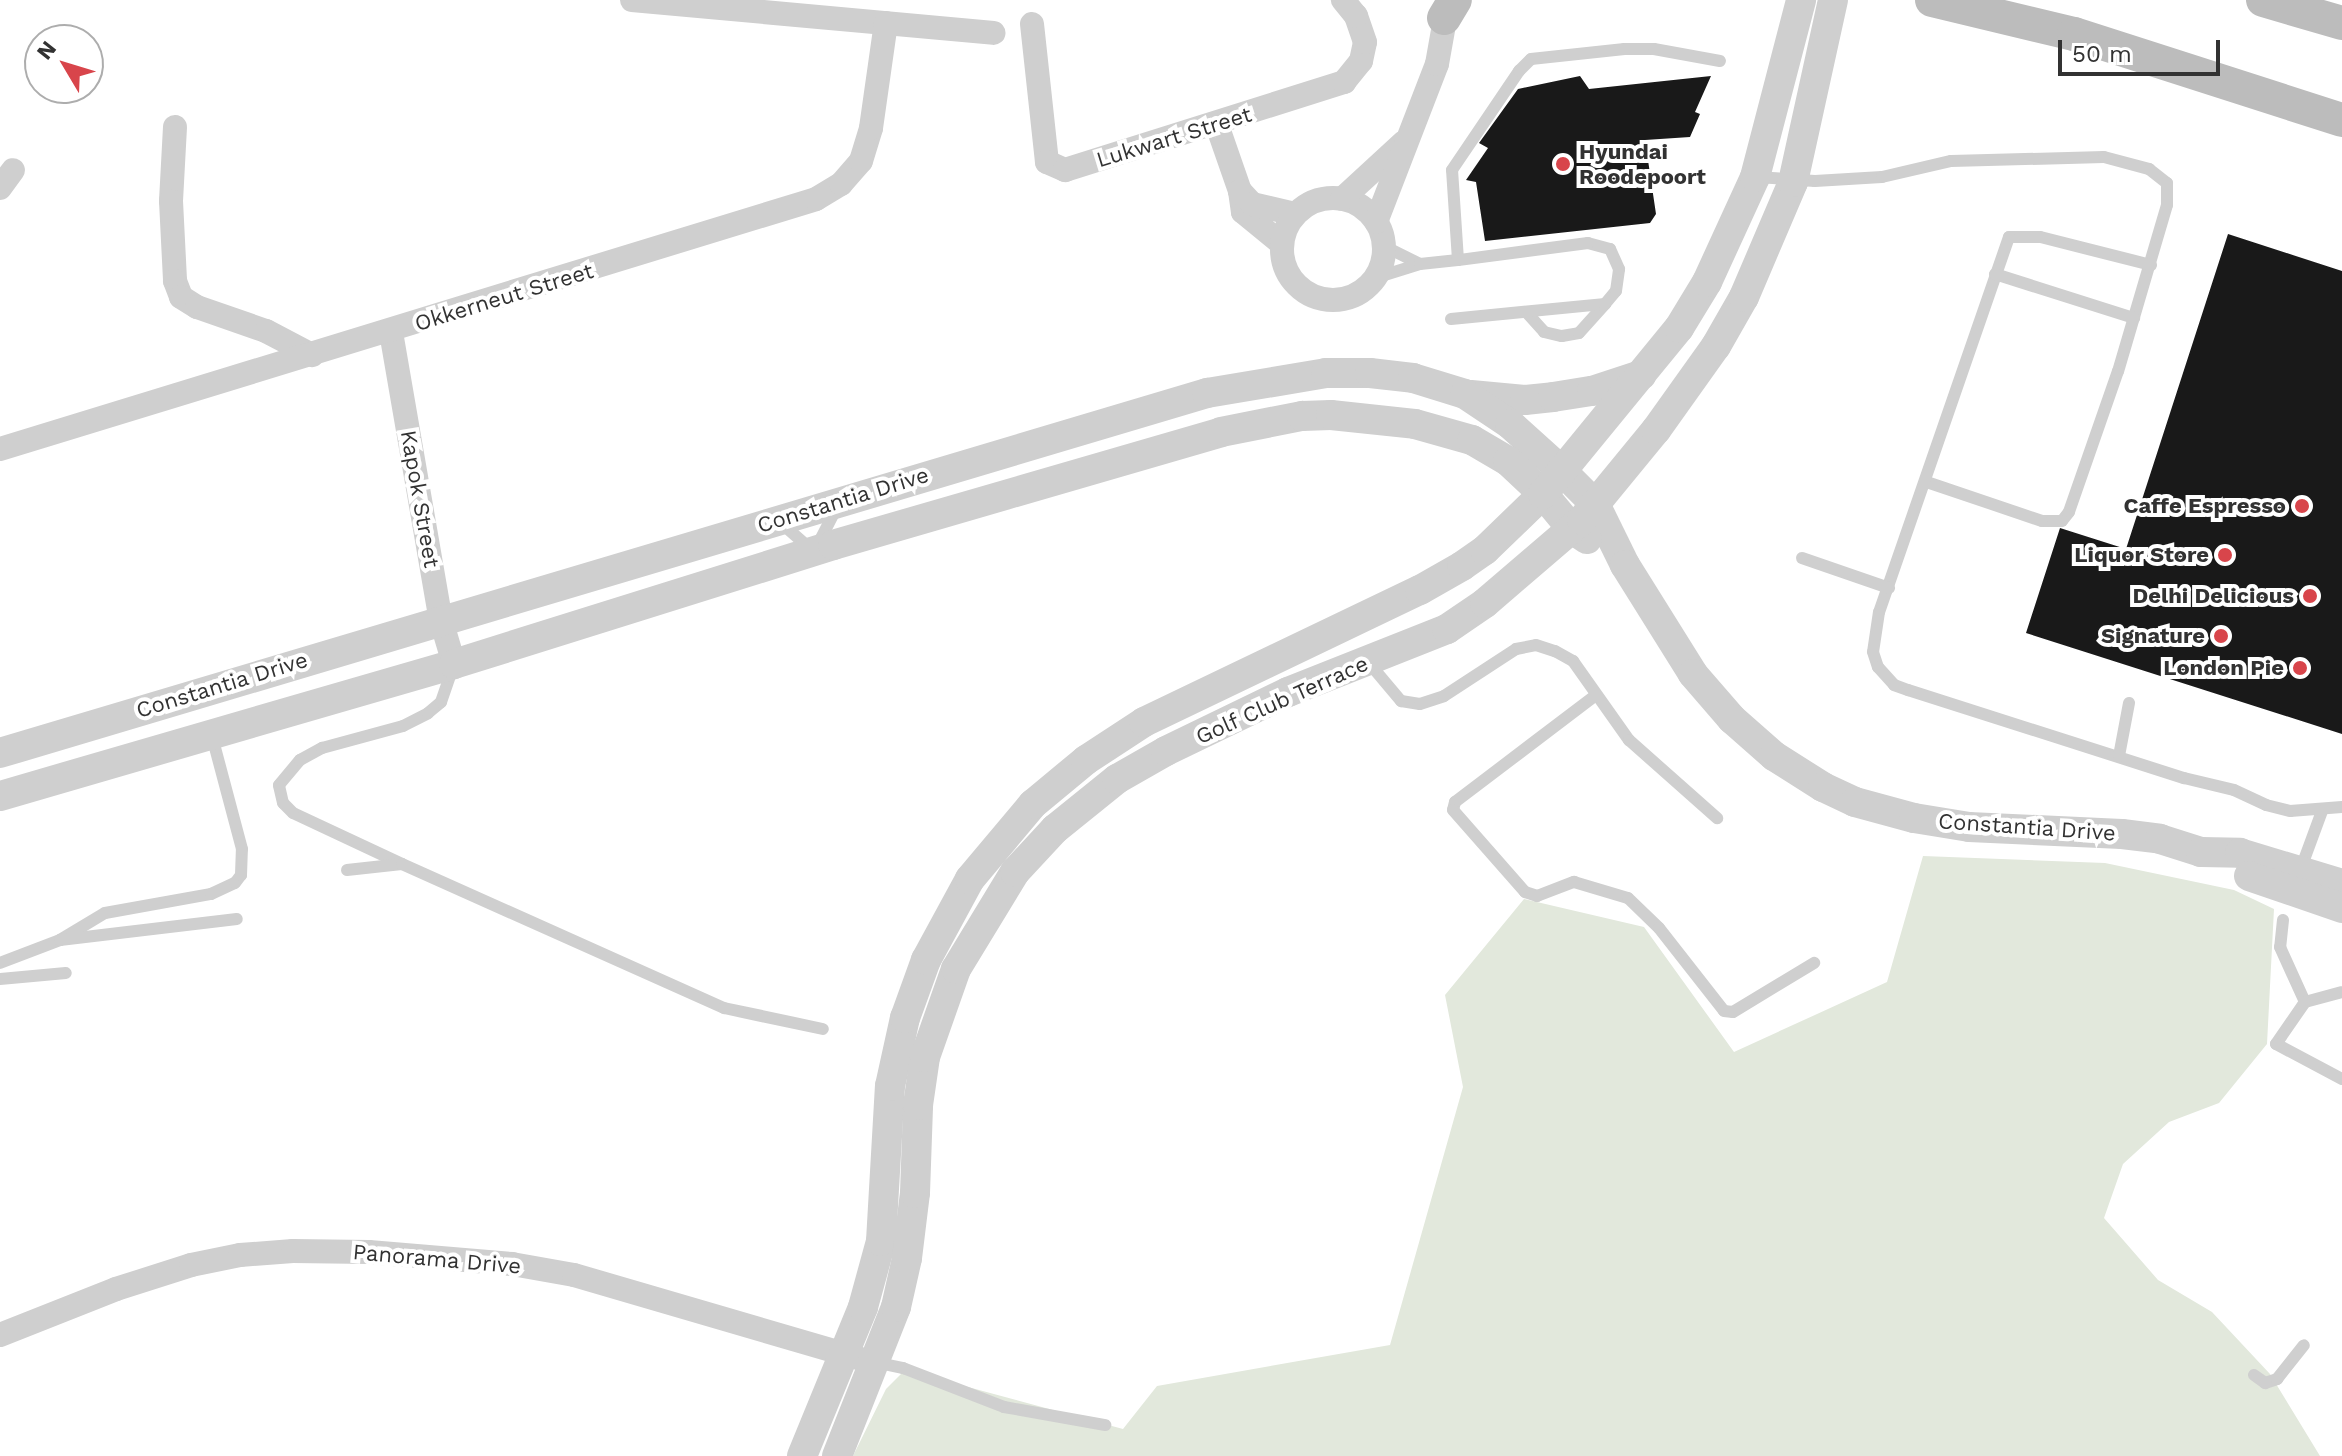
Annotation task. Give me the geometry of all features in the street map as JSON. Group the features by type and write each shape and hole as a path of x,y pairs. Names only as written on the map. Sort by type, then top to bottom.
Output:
{"main road":[{"path":"1932,0 2074,34 2331,119"},
{"path":"2263,0 2342,21"}],"street":[{"path":"632,0 993,33"},
{"name":"Lukwart Street","path":"1032,24 1044,146 1051,166 1065,170 1329,89 1353,74 1361,61 1365,42 1356,16 1343,0"},
{"name":"Golf Club Terrace","path":"802,1456 863,1307 881,1241 890,1086 905,1018 926,960 970,879 1033,804 1086,760 1144,722 1378,610 1462,566 1494,541 1543,494 1679,328 1707,282 1755,177 1801,0"},
{"name":"Golf Club Terrace","path":"837,1456 896,1307 907,1258 925,1057 956,969 1015,872 1055,829 1117,779 1166,751 1288,692 1447,629 1485,603 1572,529 1656,430 1716,346 1771,241 1793,182 1833,0"},
{"path":"1376,222 1437,64 1448,4"},
{"name":"Okkerneut Street","path":"0,449 391,332 816,199 841,184 861,161 871,128 886,23"},
{"path":"1217,125 1240,191 1243,212 1282,244"},
{"path":"175,127 171,201 175,281 181,297 197,307 266,331 312,355"},
{"path":"1342,199 1407,139"},
{"path":"1240,191 1252,204 1295,214"},
{"path":"1325,198 1358,204 1376,222 1384,246 1375,278 1348,298 1315,298 1289,277 1282,244 1286,228 1295,214 1325,198"},
{"name":"Kapok Street","path":"391,332 441,620 454,664"},
{"name":"Constantia Drive","path":"0,753 1207,393 1291,377 1370,373 1413,378 1465,394 1510,424 1562,471 1595,504 1625,565 1693,674 1732,719 1774,756 1823,787 1855,802 1914,818 1969,827 2122,834 2160,839 2201,852 2240,853 2342,884"},
{"path":"1465,394 1525,400 1592,391 1641,375"},
{"name":"Constantia Drive","path":"0,796 454,664 814,552 1221,432 1302,416 1367,417 1440,429 1472,440 1508,461 1543,494 1572,529 1625,565"},
{"path":"1326,635 1368,662 1378,610"},
{"name":"Constantia Drive","path":"2201,852 2218,864 2342,908"},
{"name":"Panorama Drive","path":"0,1335 116,1289 191,1265 240,1255 323,1251 512,1264 574,1275 874,1362"}],"lane":[{"path":"1458,260 1452,170 1519,71 1531,59 1624,49 1654,49 1720,61"},
{"path":"1755,177 1793,182 1882,177 1951,161 2104,157 2149,169 2167,183 2167,205 2151,265 2082,476 2062,521 2042,521 1927,482"},
{"path":"2151,265 2023,235 2009,237 1927,482 1879,612 1873,652 1882,674 1894,685 2234,790 2290,811 2322,811 2342,807"},
{"path":"1375,278 1420,264 1588,243 1610,249 1619,269 1616,291 1579,333 1562,336 1544,332 1528,314"},
{"path":"1384,246 1420,264"},
{"path":"1995,274 2134,318"},
{"path":"1451,319 1528,314 1605,304"},
{"path":"777,519 814,552 843,500"},
{"path":"1802,558 1889,588"},
{"path":"1368,662 1401,701 1420,704 1444,696 1516,649 1536,645 1573,661 1636,748 1717,818"},
{"path":"454,664 441,702 428,713 403,726 322,748 300,760 279,785 283,803 293,813 402,864 724,1008 823,1029"},
{"path":"1596,695 1455,802 1453,810 1525,892 1537,896 1574,882 1628,898 1659,928 1724,1011 1733,1012 1814,963"},
{"path":"2119,756 2129,703"},
{"path":"0,963 60,940 105,913 211,894 235,883 241,875 243,863 237,824 211,733"},
{"path":"2304,860 2322,811"},
{"path":"347,870 402,864"},
{"path":"60,940 237,919"},
{"path":"2283,920 2280,947 2305,1002"},
{"path":"0,979 66,973"},
{"path":"2342,992 2305,1002 2276,1044 2342,1079"},
{"path":"2254,1375 2265,1383 2277,1379 2304,1345"},
{"path":"874,1362 903,1368 1004,1407 1105,1425"}],"shaded area":[{"path":"1923,856 2105,863 2234,890 2274,909 2267,1044 2219,1103 2169,1122 2123,1164 2104,1218 2158,1280 2212,1312 2270,1374 2320,1456 853,1456 886,1389 905,1370 1123,1429 1157,1386 1390,1345 1463,1087 1445,995 1524,899 1644,927 1734,1052 1887,982"}],"building":[{"name":"Hyundai Roodepoort","path":"1580,76 1589,89 1711,76 1695,112 1700,114 1690,137 1645,140 1656,214 1650,223 1485,241 1476,182 1466,180 1488,148 1479,143 1518,89"},
{"path":"2228,234 2342,271 2342,734 2026,633 2060,528 2126,549"}],"place":[{"name":"Hyundai Roodepoort","path":"1563,164"},
{"name":"Caffe Espresso","path":"2302,506"},
{"name":"Liquor Store","path":"2225,555"},
{"name":"Delhi Delicious","path":"2310,596"},
{"name":"Signature","path":"2221,636"},
{"name":"London Pie","path":"2300,668"}]}
